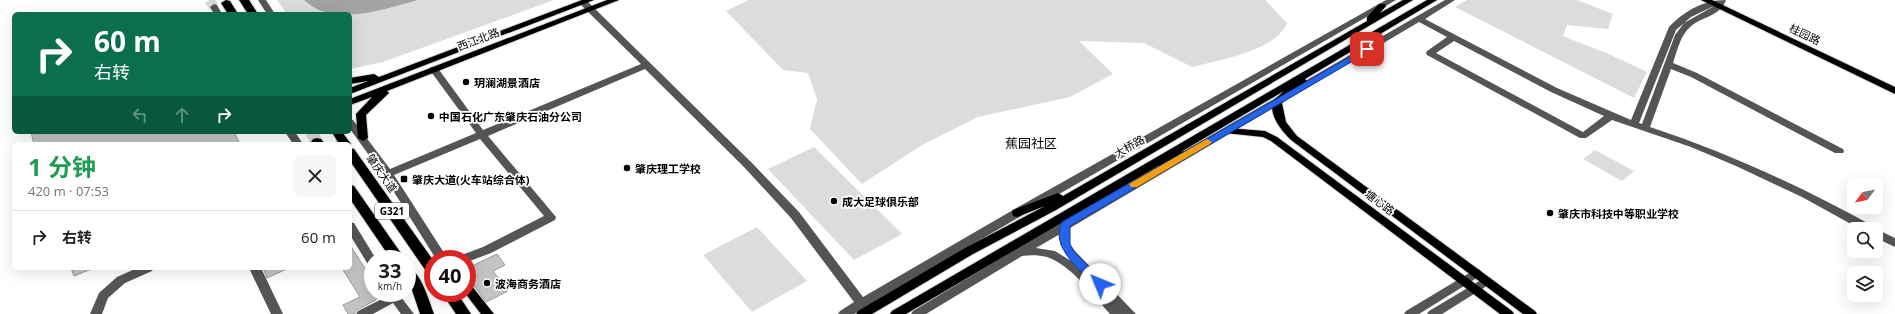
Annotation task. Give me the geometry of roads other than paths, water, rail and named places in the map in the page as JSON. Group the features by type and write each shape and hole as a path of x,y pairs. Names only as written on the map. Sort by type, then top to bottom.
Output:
{"highway":[{"path":"244,0 252,12"},
{"path":"226,3 232,12"},
{"name":"肇庆大道","path":"352,155 424,257"},
{"name":"G321","path":"352,192 392,250"},
{"path":"416,286 427,314"},
{"path":"455,302 464,314"}],"main road":[{"name":"西江北路","path":"352,90 589,4 615,0"},
{"name":"大桥路","path":"862,309 1052,207 1409,0"},
{"path":"896,314 1322,63 1433,0"},
{"name":"桂园路","path":"1717,2 1895,83"},
{"name":"桂园路","path":"1717,2 1895,90"},
{"name":"西江北路","path":"352,101 434,69 589,4"},
{"path":"1364,25 1382,6"},
{"path":"1277,102 1322,63"},
{"path":"352,81 402,71 408,79 374,100 366,107 361,114 363,138"},
{"name":"塘心路","path":"1277,102 1277,114 1281,124 1294,138 1531,314"},
{"name":"塘心路","path":"1228,131 1265,134 1274,139 1508,314"},
{"path":"1135,173 1188,153"},
{"path":"1017,213 1048,201 1105,175"},
{"path":"476,299 488,314"}],"street":[{"path":"262,0 270,12"},
{"path":"844,314 862,309 1017,213 1392,0"},
{"path":"917,314 1065,225 1451,0"},
{"path":"1645,128 1679,35 1684,28 1717,2"},
{"path":"1634,124 1672,29 1679,21 1717,2"},
{"path":"589,4 646,65 795,215 862,309"},
{"path":"1419,19 1568,97 1611,116 1695,145 1805,195 1857,222"},
{"path":"1453,37 1430,53 1584,136 1611,116"},
{"path":"1668,64 1694,75 1839,151"},
{"path":"388,174 646,65"},
{"path":"434,69 482,135 551,217 476,254"},
{"path":"352,124 388,174 436,250"},
{"path":"1065,225 1065,244 1071,254 1130,314"},
{"path":"352,229 365,250"},
{"path":"1883,237 1895,243"},
{"path":"1020,252 1038,251 1054,255 1066,262 1117,314"},
{"path":"96,314 103,296 121,280 144,270"},
{"path":"256,270 277,314"},
{"path":"1410,314 1476,273"},
{"path":"1433,314 1486,281"},
{"path":"362,314 382,302"},
{"path":"399,302 408,314"},
{"path":"460,302 464,314"}],"tunnel":[{"path":"209,0 214,7"},
{"path":"312,134 317,142"}],"place":[{"name":"玥澜湖景酒店","path":"466,82"},
{"name":"中国石化广东肇庆石油分公司","path":"431,116"},
{"name":"肇庆理工学校","path":"627,168"},
{"name":"肇庆大道(火车站综合体)","path":"404,179"},
{"name":"成大足球俱乐部","path":"834,201"},
{"name":"肇庆市科技中等职业学校","path":"1550,213"},
{"name":"波海商务酒店","path":"487,283"}],"district":[{"name":"蕉园社区","path":"1031,143"}]}
